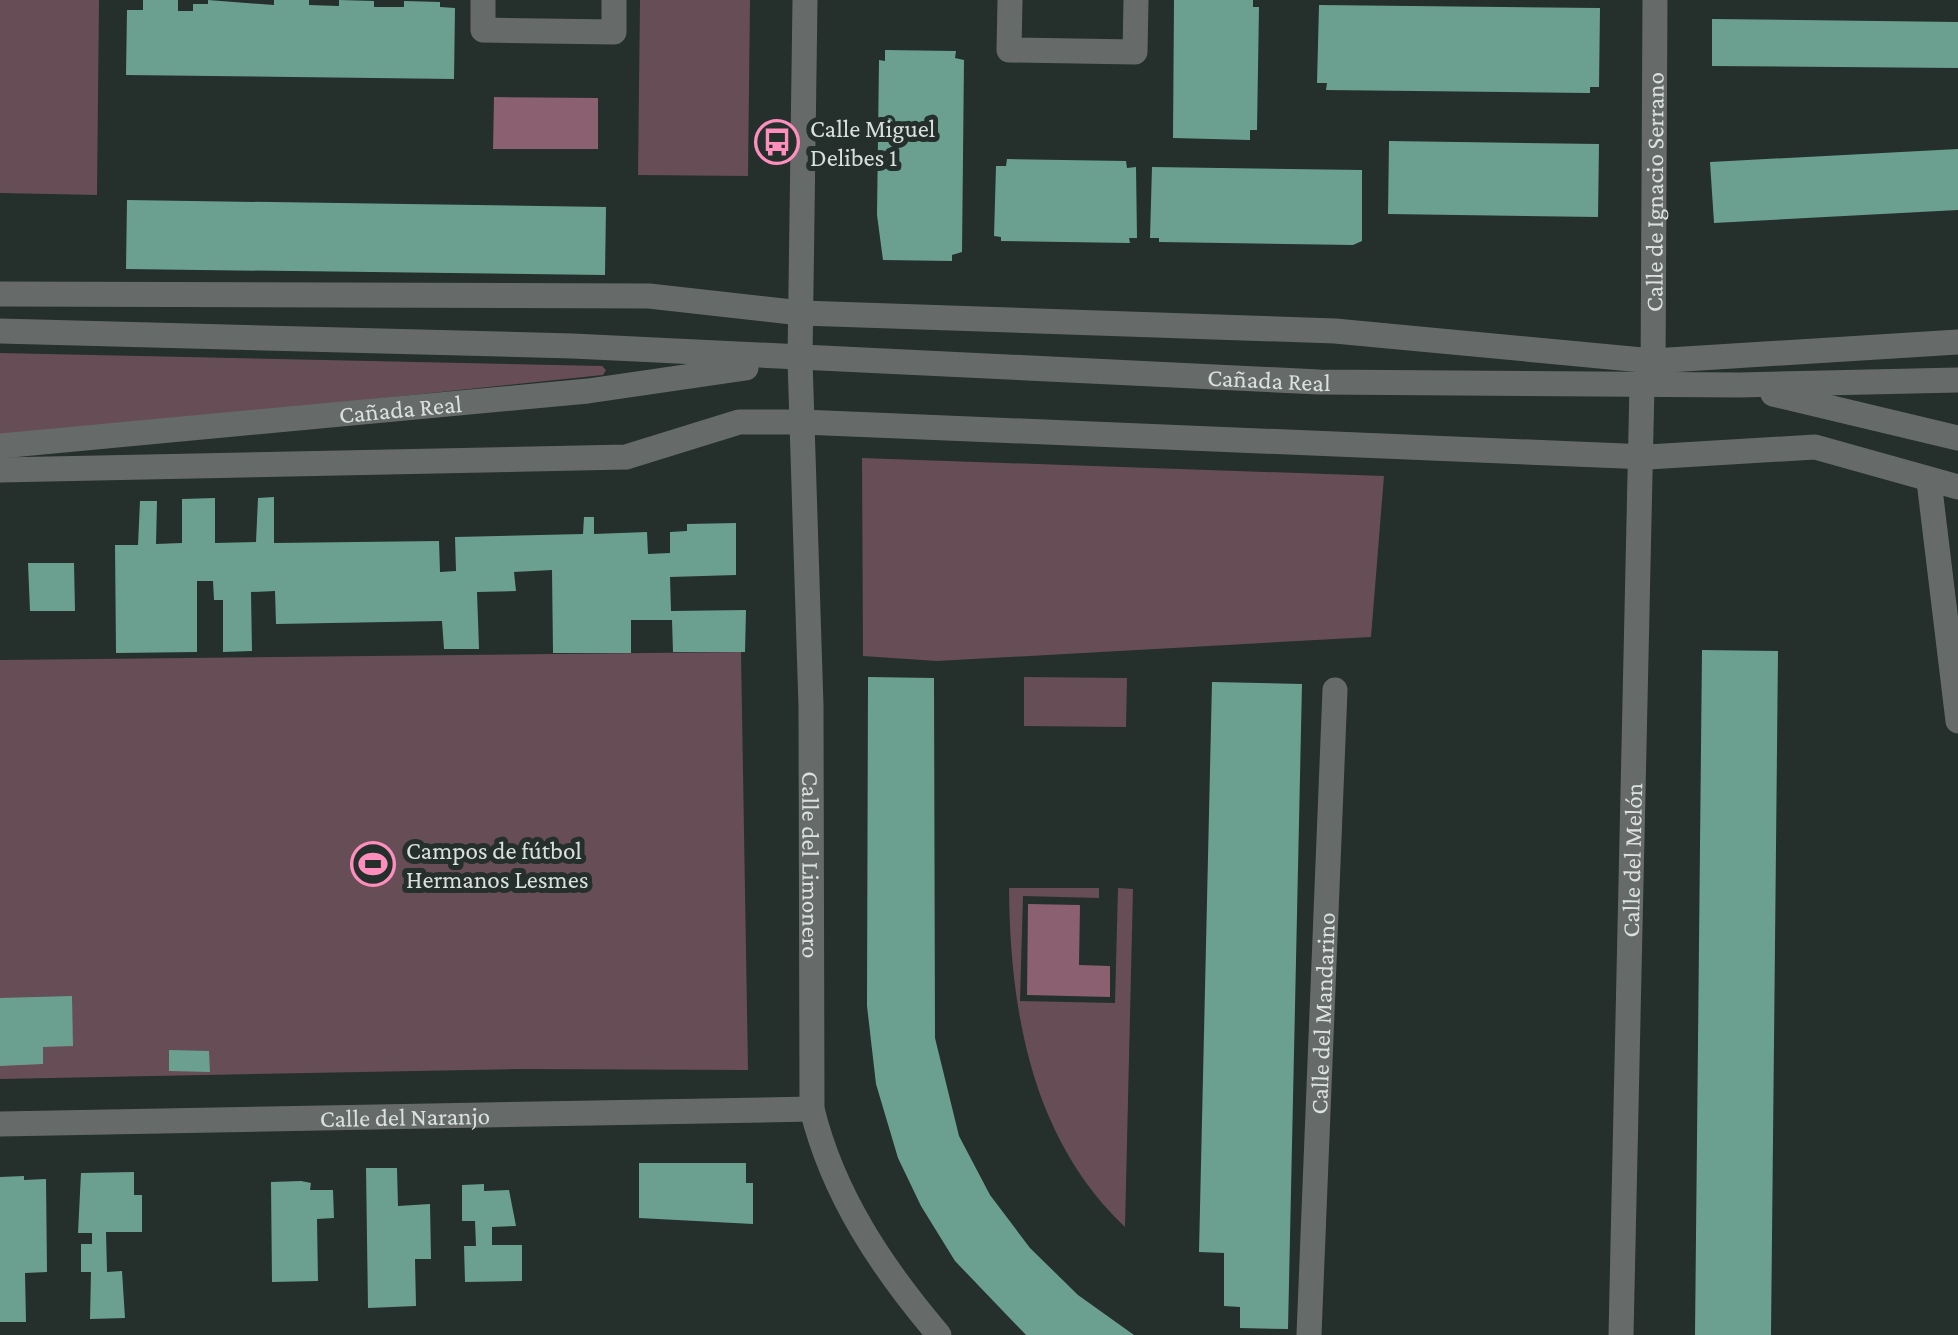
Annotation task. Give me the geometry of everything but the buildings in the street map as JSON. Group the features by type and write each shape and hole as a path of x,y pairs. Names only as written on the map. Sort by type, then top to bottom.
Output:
{"street":[{"path":"482,0 483,30 614,32 614,0"},
{"name":"Calle del Limonero","path":"805,0 800,360 810,706 812,1109 823,1152 841,1194 900,1289 940,1335"},
{"path":"1010,0 1009,50 1136,52 1136,0"},
{"name":"Calle de Ignacio Serrano","path":"1650,377 1655,0"},
{"path":"0,294 649,296 801,313 1335,331 1650,377 1958,342"},
{"name":"Cañada Real","path":"0,331 573,346 800,360 1319,382 1650,377 1739,386 1958,380"},
{"name":"Cañada Real","path":"0,446 588,391 800,360"},
{"name":"Calle del Melón","path":"1621,1335 1640,456 1650,377"},
{"name":"Cañada Real","path":"1739,386 1958,438"},
{"path":"0,470 626,457 739,422 802,422 1640,456 1815,448 1958,487"},
{"path":"1929,481 1958,721"},
{"name":"Calle del Mandarino","path":"1310,1335 1335,690"},
{"name":"Calle del Naranjo","path":"0,1124 812,1109"}],"shaded area":[{"path":"0,0 99,0 97,195 0,193"},
{"path":"640,0 750,0 748,176 638,175"},
{"path":"494,97 598,98 598,149 493,149"},
{"path":"0,353 602,366 606,370 603,375 0,438"},
{"path":"862,458 1384,476 1371,637 937,661 863,656"},
{"name":"Campos de fútbol Hermanos Lesmes","path":"741,652 748,1070 521,1069 0,1079 0,660"},
{"path":"1024,677 1127,678 1126,727 1024,726"},
{"path":"1009,888 1099,888 1099,898 1023,896 1020,1001 1115,1003 1118,888 1133,889 1125,1227 1093,1192 1068,1154 1032,1071 1014,981"},
{"path":"1028,904 1080,905 1079,965 1110,966 1110,997 1027,995"}],"place":[{"name":"Calle Miguel Delibes 1","path":"777,142"},
{"name":"Campos de fútbol Hermanos Lesmes","path":"373,864"}]}
